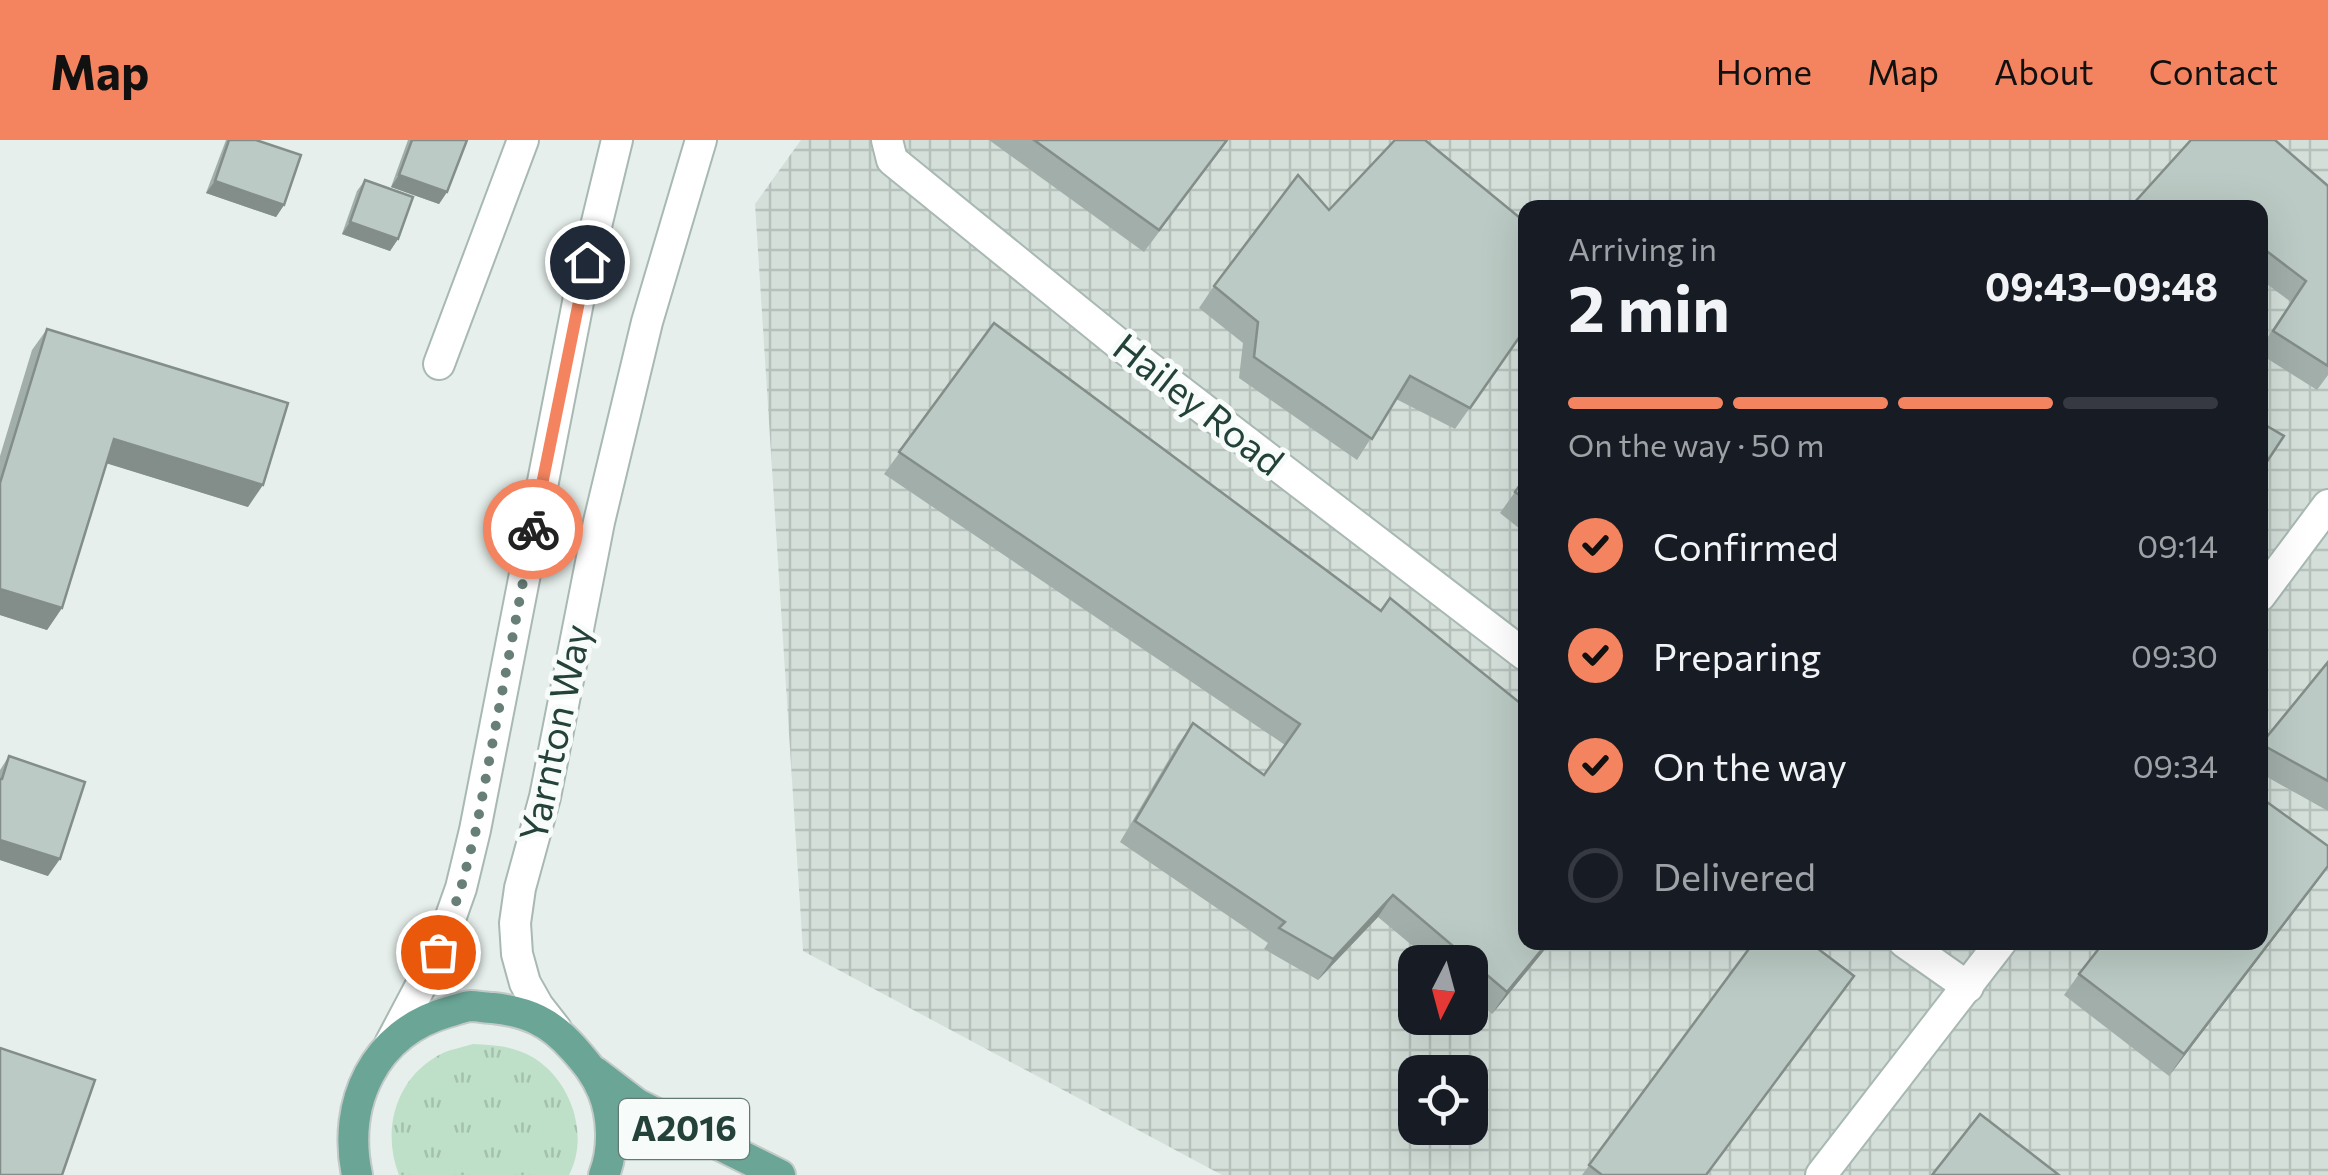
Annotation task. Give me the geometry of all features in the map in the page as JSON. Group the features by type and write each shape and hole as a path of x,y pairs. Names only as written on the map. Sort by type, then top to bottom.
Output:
{"main road":[{"path":"356,1174 355,1112 368,1075 390,1044 426,1018 470,1006 515,1010 556,1029 595,1072 607,1103 611,1136 604,1175"},
{"name":"A2016","path":"595,1072 637,1104 780,1175"}],"street":[{"path":"443,353 523,140"},
{"name":"Yarnton Way","path":"390,1044 438,952 471,849 580,292 617,140"},
{"name":"Yarnton Way","path":"556,1029 526,983 517,954 515,923 520,888 545,797 599,522 647,322 701,140"},
{"name":"Hailey Road","path":"887,140 892,160 1120,345 1518,650"},
{"path":"2268,585 2328,505"},
{"path":"1915,950 1968,987"},
{"path":"1821,1175 1996,950"}],"shaded area":[{"path":"801,140 2328,140 2328,1175 1222,1175 803,951 755,204"}],"green space":[{"path":"473,1044 527,1054 558,1080 577,1126 578,1143 569,1175 399,1175 392,1140 393,1122 404,1090 427,1063 443,1053"}],"building":[{"path":"229,140 256,140 301,155 284,205 215,181"},
{"path":"412,140 467,140 447,192 399,175"},
{"path":"1034,140 1227,140 1159,230"},
{"path":"1395,140 1425,140 1518,216 1518,339 1470,408 1410,376 1372,439 1254,357 1258,322 1214,286 1298,175 1329,210"},
{"path":"2191,140 2275,140 2328,186 2328,366 2273,331 2306,281 2268,252 2268,200 2137,200"},
{"path":"365,180 413,197 398,239 350,222"},
{"path":"994,323 1381,611 1390,598 1518,701 1518,950 1541,950 1507,992 1488,976 1488,945 1452,945 1393,895 1333,959 1279,928 1285,922 1135,821 1193,723 1264,775 1300,724 899,452"},
{"path":"47,329 288,403 263,485 114,439 62,608 0,589 0,483"},
{"path":"2268,427 2284,436 2268,460"},
{"path":"2328,662 2328,781 2268,748 2268,735"},
{"path":"9,756 85,782 60,859 0,840 0,779"},
{"path":"2268,803 2328,846 2328,866 2268,944"},
{"path":"1748,950 1820,950 1854,976 1706,1175 1602,1175 1589,1165"},
{"path":"2098,950 2264,950 2184,1054 2079,974"},
{"path":"0,1048 95,1080 62,1175 0,1175"},
{"path":"1980,1114 2059,1175 1932,1175"}],"way so far":[{"path":"438,952 476,830 533,529"}],"route":[{"path":"533,529 587,262"}]}
